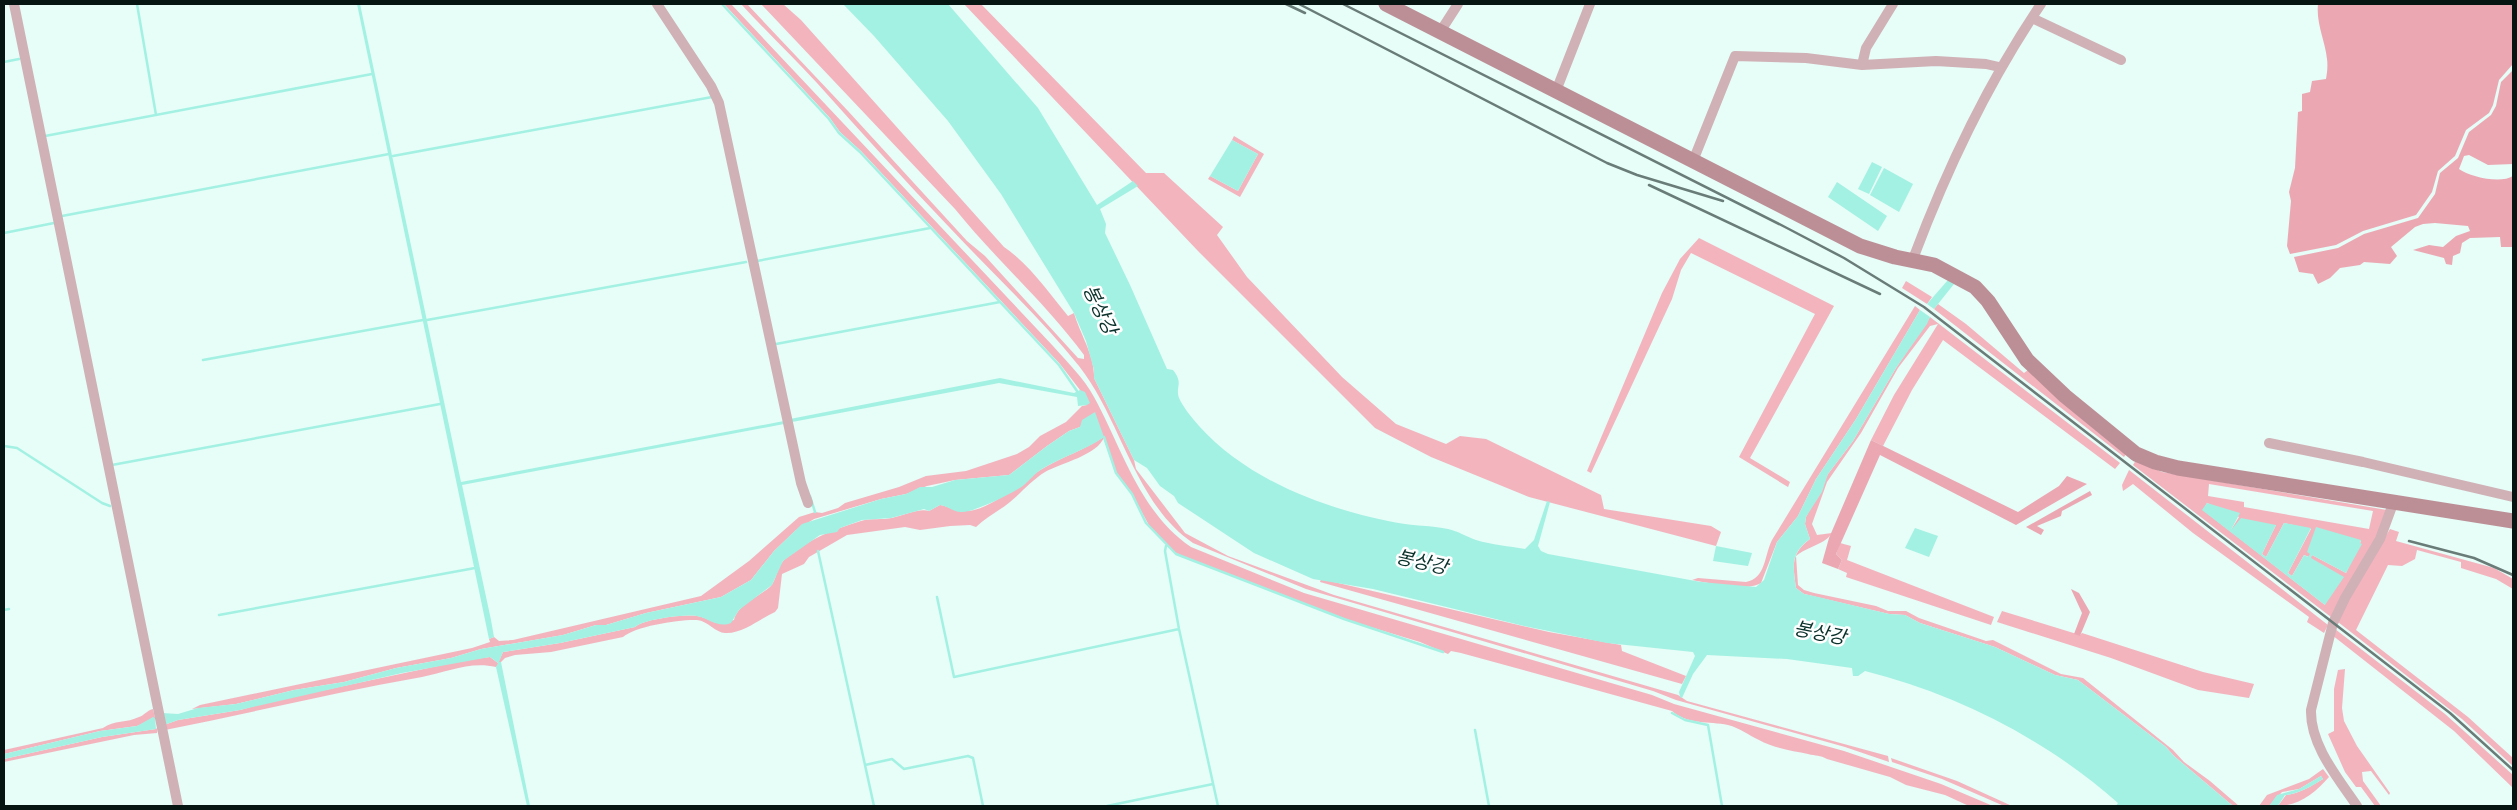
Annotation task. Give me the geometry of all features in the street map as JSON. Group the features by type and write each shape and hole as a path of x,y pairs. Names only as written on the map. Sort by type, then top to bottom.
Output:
{"main road":[{"path":"1386,4 1860,246 1895,257 1934,264 1975,287 1988,301 2027,360 2065,396 2136,454 2155,462 2178,468 2513,521"}],"street":[{"path":"14,4 178,806"},
{"path":"657,4 711,86 719,103 799,474 808,503"},
{"path":"1440,32 1458,4"},
{"path":"1556,91 1590,4"},
{"path":"1862,65 1866,48 1893,4"},
{"path":"1913,259 1932,209 1968,127 2000,68 2041,4"},
{"path":"2032,18 2121,60"},
{"path":"1693,161 1735,56 1806,58 1862,65 1936,61 1986,64 2000,68"},
{"path":"2268,443 2363,462 2513,497"},
{"path":"2357,806 2319,744 2311,721 2311,710 2333,623 2345,598 2380,539 2394,501"}],"shaded area":[{"path":"724,4 731,4 1075,370 1094,397 1145,498 1173,533 1191,547 1304,593 1652,695 1674,704 1844,751 1941,784 1993,806 1969,806 1945,795 1906,785 1890,777 1820,756 1770,745 1728,725 1692,721 1672,711 1461,653 1451,651 1448,654 1420,642 1344,619 1176,554 1151,529 1132,494 1116,472 1094,413 1080,427 1069,431 1009,475 955,480 927,486 906,494 881,499 814,519 796,530 774,551 751,580 721,597 646,613 606,625 596,625 563,635 481,649 451,658 396,668 344,682 294,690 236,704 192,709 200,705 472,648 490,642 489,639 494,637 499,641 513,640 701,596 749,561 799,517 838,508 845,503 899,487 926,476 966,471 1017,454 1029,447 1040,436 1066,422 1082,406 1087,405 1080,390 1060,364 861,151 840,132 830,118"},
{"path":"741,4 747,4 967,241 985,256 1078,358 1084,359 1084,355 1037,299 955,209 761,4 783,4 801,20 1004,247 1030,270 1068,316 1074,313 1090,353 1094,378 1134,460 1136,469 1185,533 1228,556 1334,595 1678,695 1687,701 1888,756 1889,762 1845,747 1676,700 1653,691 1306,589 1193,543 1173,526 1157,506 1130,460 1094,387 1064,348 916,192 808,73"},
{"path":"964,4 981,4 1146,173 1164,173 1223,227 1217,235 1247,277 1342,377 1396,424 1446,444 1460,436 1486,439 1601,495 1604,509 1711,526 1721,532 1716,546 1529,497 1431,457 1375,428 1198,251"},
{"path":"2318,4 2513,4 2513,64 2499,80 2493,105 2489,113 2466,130 2455,156 2438,171 2432,192 2416,215 2363,231 2336,245 2290,254 2287,246 2291,201 2289,192 2295,168 2298,112 2302,111 2302,94 2310,92 2312,81 2326,79 2327,72 2326,52 2318,18"},
{"path":"2513,70 2513,164 2488,165 2469,155 2464,156 2459,169 2470,175 2486,178 2501,179 2513,176 2513,247 2501,247 2500,237 2470,238 2462,243 2460,253 2453,256 2452,265 2446,264 2444,258 2413,250 2429,245 2443,247 2456,236 2470,231 2468,226 2435,223 2423,224 2415,227 2391,247 2397,256 2390,264 2364,262 2360,265 2340,268 2330,278 2318,284 2313,274 2299,272 2294,257 2338,248 2364,234 2418,218 2435,194 2440,173 2458,158 2469,132 2491,115 2496,106 2501,82"},
{"path":"1234,136 1264,154 1240,197 1208,179 1210,176 1238,191 1258,154 1232,140"},
{"path":"1699,238 1834,306 1750,458 1790,482 1788,487 1739,457 1815,314 1691,253 1681,270 1672,299 1591,473 1587,471 1662,293 1680,259"},
{"path":"1906,281 1932,297 1927,304 1902,288"},
{"path":"1938,304 1966,324 2024,373 2028,370 2127,453 2124,457 1934,309"},
{"path":"1915,306 1920,310 1856,419 1816,479 1798,516 1777,542 1761,583 1754,586 1737,587 1692,580 1698,578 1746,582 1753,580 1757,576 1764,566 1772,540"},
{"path":"1930,317 2120,463 2115,469 1943,340 1912,390 1883,446 1871,440 1894,395 1938,324 1930,326 1898,368 1861,433 1827,482 1812,524 1817,535 1832,533 1821,543 1796,556 1798,585 1804,590 1814,593 1876,606 1888,611 1906,611 1919,618 1986,641 1993,640 2061,674 2083,678 2239,806 2233,806 2166,747 2078,680 2055,675 1995,647 1920,623 1905,615 1889,614 1804,594 1796,588 1794,561 1796,555 1799,550 1810,539 1805,524 1806,517 1828,474 1853,441 1896,368"},
{"path":"1104,437 1087,454 1040,475 1010,502 976,527 970,525 950,526 920,530 905,527 847,535 809,557 804,564 782,574 778,608 775,612 751,626 732,633 718,631 705,622 697,620 670,622 637,630 623,637 551,652 515,655 505,658 496,667 468,666 165,730 164,725 178,720 240,710 268,702 466,660 490,657 498,663 503,652 560,643 635,627 655,619 674,616 697,616 717,623 734,620 736,614 744,605 770,587 784,560 821,536 861,521 892,518 925,510 929,511 940,505 963,511 975,510 995,501 1034,474"},
{"path":"1871,440 2018,512 2059,486 2067,476 2087,484 2016,525 1880,455 1836,554 1842,560 1838,569 1822,563 1829,538"},
{"path":"2136,460 2162,472 2387,510 2375,543 2331,617 2133,465","holes":["2209,484 2373,511 2369,529 2244,507 2244,502 2208,496","2207,503 2239,517 2231,530 2276,525 2262,554 2266,557 2284,523 2311,529 2288,573 2292,576 2304,555 2309,557 2311,554 2361,541 2346,573 2312,555 2310,558 2325,605 2203,510"]},
{"path":"2129,470 2328,625 2324,633 2307,622 2309,617 2193,533 2133,484 2123,491 2122,485"},
{"path":"2090,491 2092,495 2062,511 2061,516 2037,526 2044,530 2041,535 2026,527"},
{"path":"2390,529 2399,532 2396,541 2494,568 2513,579 2513,589 2496,579 2461,568 2461,562 2417,550 2415,559 2402,566 2388,565 2356,630 2468,717 2513,758 2513,766 2462,719 2338,622 2347,600"},
{"path":"1840,543 1851,546 1847,560 1994,617 1991,625 1846,577 1847,573 1838,569 1842,560 1836,554"},
{"path":"1321,579 1549,632 1621,645 1622,651 1686,676 1682,684 1320,582"},
{"path":"2071,589 2079,593 2090,612 2080,636 2074,634 2082,613"},
{"path":"2002,611 2080,635 2082,633 2203,672 2254,684 2249,698 2198,690 2111,658 1997,622"},
{"path":"2335,629 2445,714 2513,775 2513,788 2454,731 2332,635"},
{"path":"2345,669 2342,708 2344,721 2357,746 2390,793 2389,795 2371,771 2362,772 2363,781 2381,806 2375,806 2361,787 2356,787 2345,772 2328,734 2334,731 2334,689 2338,670"},
{"path":"153,709 155,718 137,726 100,731 4,754 4,750 103,728 107,725 134,719"},
{"path":"158,727 157,733 134,735 4,762 4,759 102,737 156,729"},
{"path":"1891,758 1957,781 2012,806 2004,806 1942,779 1892,762"},
{"path":"2323,769 2329,777 2300,801 2278,806 2286,795 2309,787 2323,779 2321,776 2299,789 2282,792 2269,806 2259,806 2267,795 2309,779"}],"water":[{"path":"357,4 360,4 461,482 784,421 784,424 462,485 494,637 489,639"},
{"name":"봉상강","path":"843,4 948,4 1038,108 1097,205 1133,181 1138,186 1100,209 1106,224 1105,233 1167,369 1173,370 1178,379 1179,398 1185,409 1218,445 1262,476 1311,499 1337,508 1396,523 1448,529 1482,542 1525,549 1534,540 1547,501 1550,502 1538,546 1541,551 1548,554 1701,582 1756,587 1764,580 1777,542 1798,516 1816,479 1856,419 1920,310 1930,317 1927,324 1896,368 1853,441 1828,474 1822,492 1806,517 1805,524 1810,539 1799,549 1794,560 1796,588 1804,594 1889,614 1905,615 1920,623 1995,647 2055,675 2078,680 2166,747 2233,806 2116,806 2118,803 2091,780 2031,740 1999,722 1933,692 1865,671 1858,676 1853,676 1852,668 1787,659 1707,655 1693,674 1682,698 1679,692 1695,656 1693,652 1607,643 1524,626 1373,589 1313,579 1254,553 1178,503 1174,496 1160,486 1147,468 1134,460 1094,378 1094,370 1086,341 1074,313 1001,194 948,121 874,36"},
{"path":"1232,140 1258,154 1238,191 1210,176"},
{"path":"1872,162 1882,167 1869,194 1858,189"},
{"path":"1884,168 1913,184 1899,212 1870,195"},
{"path":"1837,182 1887,216 1878,231 1828,197"},
{"path":"1948,280 1954,284 1934,309 1927,304"},
{"path":"1000,378 1074,393 1080,390 1085,392 1090,403 1078,406 1077,397 999,383 792,422 790,419"},
{"path":"1095,412 1104,437 1042,469 1024,485 993,502 961,512 940,505 929,511 924,509 891,518 862,520 840,528 837,532 820,535 783,561 772,585 739,610 731,623 718,624 697,616 675,616 656,619 635,627 560,643 503,652 499,662 501,662 530,806 527,806 496,667 498,663 490,657 402,673 240,710 178,720 164,725 162,713 178,714 198,708 236,704 294,690 344,682 396,668 451,658 481,649 563,635 596,625 606,625 646,613 721,597 751,580 774,551 802,524 881,499 906,494 920,487 932,487 955,480 1009,475 1069,431 1080,427 1082,420"},
{"path":"2207,503 2240,513 2231,530 2241,518 2276,525 2262,554 2266,557 2284,523 2311,528 2288,573 2292,576 2304,555 2308,557 2310,554 2307,552 2316,527 2361,540 2360,543 2362,544 2346,573 2312,555 2311,558 2344,577 2325,605 2202,510"},
{"path":"1915,528 1938,536 1929,557 1905,548"},
{"path":"1716,546 1752,553 1748,566 1713,561"},
{"path":"153,717 155,718 156,729 102,737 4,759 4,754 100,731 137,726"},
{"path":"2321,776 2323,779 2310,787 2285,795 2278,806 2269,806 2277,795 2299,789"}],"waterway":[{"path":"137,4 156,115"},
{"path":"722,4 829,119 839,133 860,152 1059,365 1077,391"},
{"path":"4,62 19,59"},
{"path":"45,136 372,74"},
{"path":"393,156 712,97"},
{"path":"62,216 389,154"},
{"path":"4,233 54,223"},
{"path":"757,261 930,228"},
{"path":"427,320 746,262"},
{"path":"776,344 1000,302"},
{"path":"203,360 423,320"},
{"path":"112,465 440,404"},
{"path":"1104,437 1116,473 1132,494 1146,523 1176,554 1344,619 1443,652"},
{"path":"4,446 17,448 102,503 110,506"},
{"path":"810,496 815,512"},
{"path":"1166,546 1165,551 1179,629 1218,806"},
{"path":"818,551 874,806"},
{"path":"219,615 475,568"},
{"path":"937,597 954,677 1179,629"},
{"path":"4,610 9,609"},
{"path":"1672,713 1685,720 1708,725 1722,806"},
{"path":"1475,730 1489,806"},
{"path":"865,765 892,759 904,769 968,756 973,758 983,806"},
{"path":"1107,806 1213,784"}],"railway":[{"path":"1286,4 1305,13"},
{"path":"1299,4 1607,163 1637,175 1723,201"},
{"path":"1343,4 1785,227 1844,258 1924,307 2450,713 2513,770"},
{"path":"1649,185 1880,294"},
{"path":"2409,541 2474,558 2513,575"}]}
